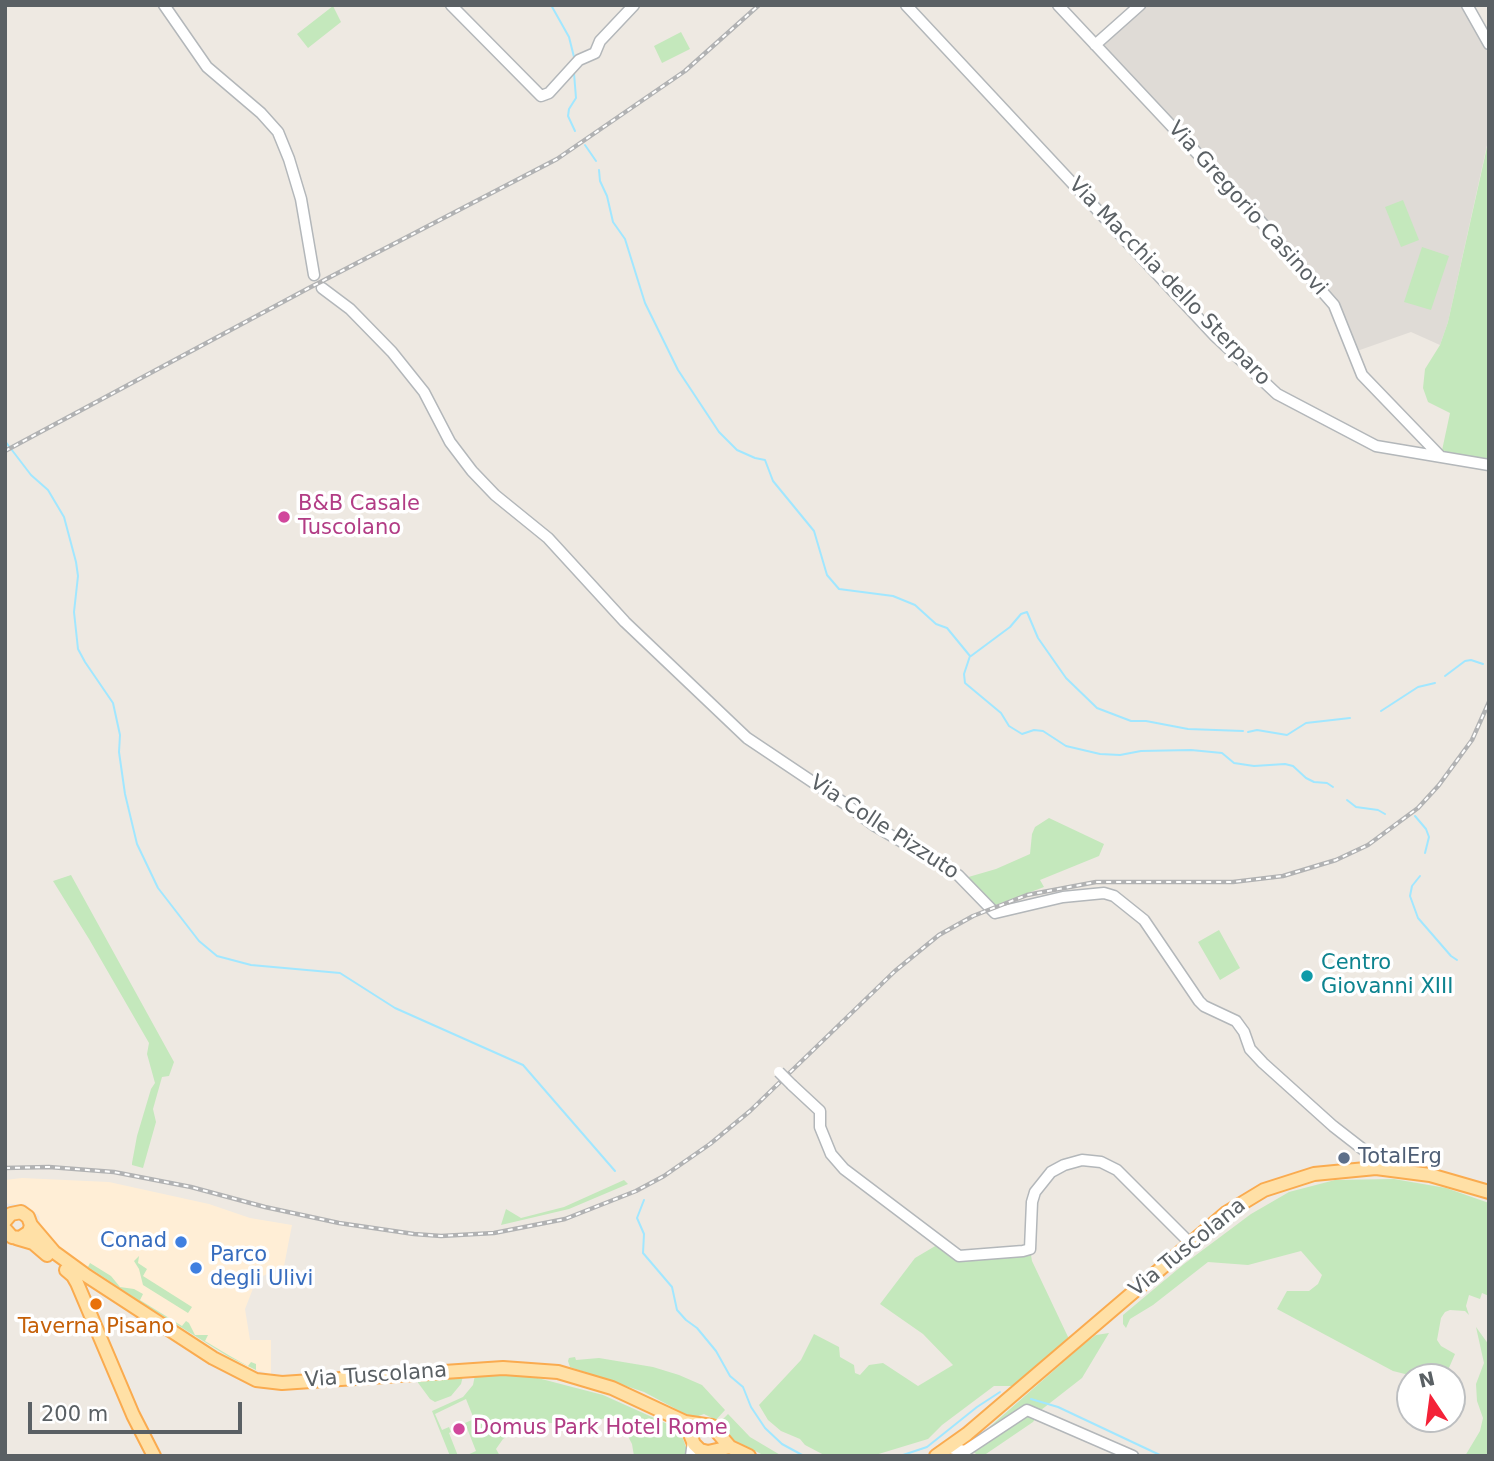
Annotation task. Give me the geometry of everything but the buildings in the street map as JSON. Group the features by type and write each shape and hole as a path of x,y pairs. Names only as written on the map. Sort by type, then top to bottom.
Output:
{"main road":[{"name":"Via Tuscolana","path":"936,1456 949,1448 1233,1208 1276,1185 1328,1171 1387,1169 1445,1178 1489,1192"},
{"name":"Via Tuscolana","path":"8,1213 25,1214 54,1252 87,1276 213,1358 259,1381 282,1383 531,1368 592,1380 685,1422 704,1425"},
{"path":"16,1238 27,1235 31,1225"},
{"name":"Via Tuscolana","path":"5,1229 9,1235 37,1246 66,1270 87,1276"},
{"path":"66,1270 74,1276 133,1415 154,1456"},
{"path":"685,1422 700,1450 709,1452 730,1447"},
{"path":"693,1440 697,1428 704,1425 715,1427 730,1447 749,1456"},
{"path":"709,1452 718,1446 720,1436"}],"street":[{"path":"164,5 207,67 261,113 278,132 301,199 314,275"},
{"path":"451,5 541,96 549,93 575,63 594,53 600,41 634,5"},
{"name":"Via Macchia dello Sterparo","path":"906,5 1210,330 1273,390 1372,445 1489,465"},
{"name":"Via Gregorio Casinovi","path":"1058,5 1255,215 1334,305 1362,375 1441,457"},
{"path":"1096,45 1140,5"},
{"path":"1467,5 1489,44"},
{"name":"Via Colle Pizzuto","path":"322,288 367,326 410,373 468,468 495,495 548,538 625,622 747,738 847,804 875,826 958,875 992,912 1003,913 1034,902 1063,897 1104,893 1114,896 1139,914 1199,1001 1239,1024 1250,1049 1263,1063 1324,1118 1387,1169"},
{"path":"779,1072 820,1111 820,1128 831,1154 844,1169 959,1256 1030,1249 1032,1202 1035,1192 1042,1181 1056,1169 1082,1160 1101,1162 1117,1170 1191,1243"},
{"path":"949,1448 965,1451 1027,1410 1133,1456"},
{"path":"691,1456 693,1440"}],"shaded area":[{"path":"1146,5 1462,5 1489,54 1489,136 1448,322 1440,345 1411,332 1357,351 1335,300 1251,203 1100,46"},
{"path":"22,1178 109,1182 209,1204 250,1218 292,1225 284,1266 263,1276 254,1286 245,1309 250,1340 271,1340 271,1374 250,1368 229,1357 75,1259 53,1242 41,1227 39,1216 25,1204 5,1202 5,1180"}],"green space":[{"path":"333,6 341,22 308,48 297,34"},
{"path":"681,32 690,49 662,63 654,46"},
{"path":"1487,147 1489,463 1441,455 1450,413 1428,402 1423,388 1425,369 1440,345 1448,322"},
{"path":"1403,200 1419,240 1401,247 1385,207"},
{"path":"1422,247 1449,256 1431,310 1404,302"},
{"path":"1049,818 1104,844 1099,856 1040,880 1044,887 993,906 965,878 996,869 1030,854 1035,827"},
{"path":"71,875 174,1062 169,1076 162,1077 153,1109 156,1122 143,1168 132,1163 137,1136 155,1083 147,1054 149,1043 53,881"},
{"path":"1219,930 1240,968 1220,980 1198,942"},
{"path":"1394,1179 1446,1188 1489,1203 1489,1296 1482,1293 1480,1299 1469,1295 1466,1306 1469,1315 1465,1311 1450,1310 1441,1318 1437,1340 1441,1346 1455,1354 1451,1363 1396,1363 1396,1372 1393,1371 1277,1309 1287,1291 1309,1291 1318,1284 1322,1275 1301,1251 1248,1265 1208,1262 1153,1305 1130,1319 1126,1328 1123,1324 1123,1315 1184,1264 1251,1214 1289,1192 1335,1180"},
{"path":"624,1180 628,1184 569,1209 501,1225 506,1209 521,1218 564,1207"},
{"path":"942,1242 959,1256 1030,1249 1032,1261 1069,1339 1014,1386 994,1386 942,1425 928,1439 872,1456 826,1456 805,1445 800,1439 781,1431 768,1420 759,1405 801,1360 814,1334 839,1347 840,1357 854,1365 855,1373 860,1375 869,1365 883,1363 918,1386 953,1365 923,1334 880,1304 915,1258"},
{"path":"139,1256 138,1263 147,1269 143,1276 192,1307 188,1313 143,1285 134,1261"},
{"path":"90,1263 111,1276 120,1287 134,1289 143,1294 140,1300 182,1326 186,1321 189,1323 195,1335 208,1335 205,1341 248,1366 251,1362 256,1364 256,1370 229,1357 147,1306 88,1267"},
{"path":"1476,1327 1489,1345 1489,1456 1465,1456 1480,1431 1483,1418 1477,1401 1476,1384 1484,1363"},
{"path":"1109,1333 1082,1378 1041,1410 1033,1422 983,1456 978,1456 968,1446 1084,1344 1096,1335"},
{"path":"575,1357 576,1360 599,1358 653,1367 679,1375 702,1385 725,1410 716,1420 704,1414 693,1418 644,1392 570,1367 569,1358"},
{"path":"475,1375 530,1376 603,1395 672,1426 682,1436 686,1456 634,1456 632,1444 617,1415 586,1423 528,1423 503,1439 496,1449 500,1456 465,1456 476,1451 465,1423 474,1419 466,1399 435,1414 442,1430 449,1427 451,1432 449,1433 458,1456 450,1456 432,1411 463,1397 473,1385"},
{"path":"463,1376 461,1384 451,1396 435,1402 416,1380"},
{"path":"728,1414 750,1437 782,1456 765,1456 720,1433 719,1423"}],"waterway":[{"path":"551,5 569,37 574,57"},
{"path":"574,73 576,98 568,116 575,131"},
{"path":"585,145 596,161"},
{"path":"599,170 613,222 625,239 645,303 678,370 719,432 737,450 765,460 773,481 814,531 827,575 839,589 893,596 915,605 936,624 947,628 970,656 964,674 965,683 1001,713 1009,726 1022,734 1034,730 1043,731 1066,746 1100,754 1191,750 1222,753 1234,763 1293,766 1306,778 1333,787"},
{"path":"5,441 31,475 48,490 64,517 78,576 74,612 78,649 113,703 120,735 119,752 125,794 137,844 158,888 199,941 217,956 251,965 340,973 395,1008 523,1065 615,1171"},
{"path":"971,656 1010,627 1021,614 1027,612 1038,638 1066,678 1097,708 1131,721 1188,729 1243,731"},
{"path":"1445,676 1465,661 1483,664"},
{"path":"1381,711 1418,687 1435,683"},
{"path":"1248,732 1257,730 1287,735 1306,723 1350,718"},
{"path":"1347,800 1356,807 1378,810 1385,814"},
{"path":"1415,816 1429,837 1425,853"},
{"path":"1420,876 1412,886 1410,896 1418,918 1457,960"},
{"path":"644,1200 637,1218 644,1234 643,1253 672,1287 677,1310 697,1328 716,1351 730,1376 743,1387 751,1407 765,1428 782,1444 804,1456"},
{"path":"900,1456 927,1447 1000,1392"},
{"path":"1031,1399 1058,1407 1162,1456"}],"railway":[{"path":"5,451 557,159 685,71 759,5"},
{"path":"5,1168 49,1167 114,1172 191,1187 339,1223 414,1234 441,1236 494,1233 565,1219 636,1191 664,1176 710,1144 750,1111 895,971 939,935 973,916 1027,895 1096,882 1233,882 1283,876 1336,860 1368,845 1418,808 1439,785 1472,740 1489,702"}],"place":[{"name":"B&B Casale Tuscolano","path":"284,517"},
{"name":"Centro Giovanni XIII","path":"1307,976"},
{"name":"TotalErg","path":"1344,1158"},
{"name":"Conad","path":"181,1242"},
{"name":"Parco degli Ulivi","path":"196,1268"},
{"name":"Taverna Pisano","path":"96,1304"},
{"name":"Domus Park Hotel Rome","path":"459,1429"}]}
